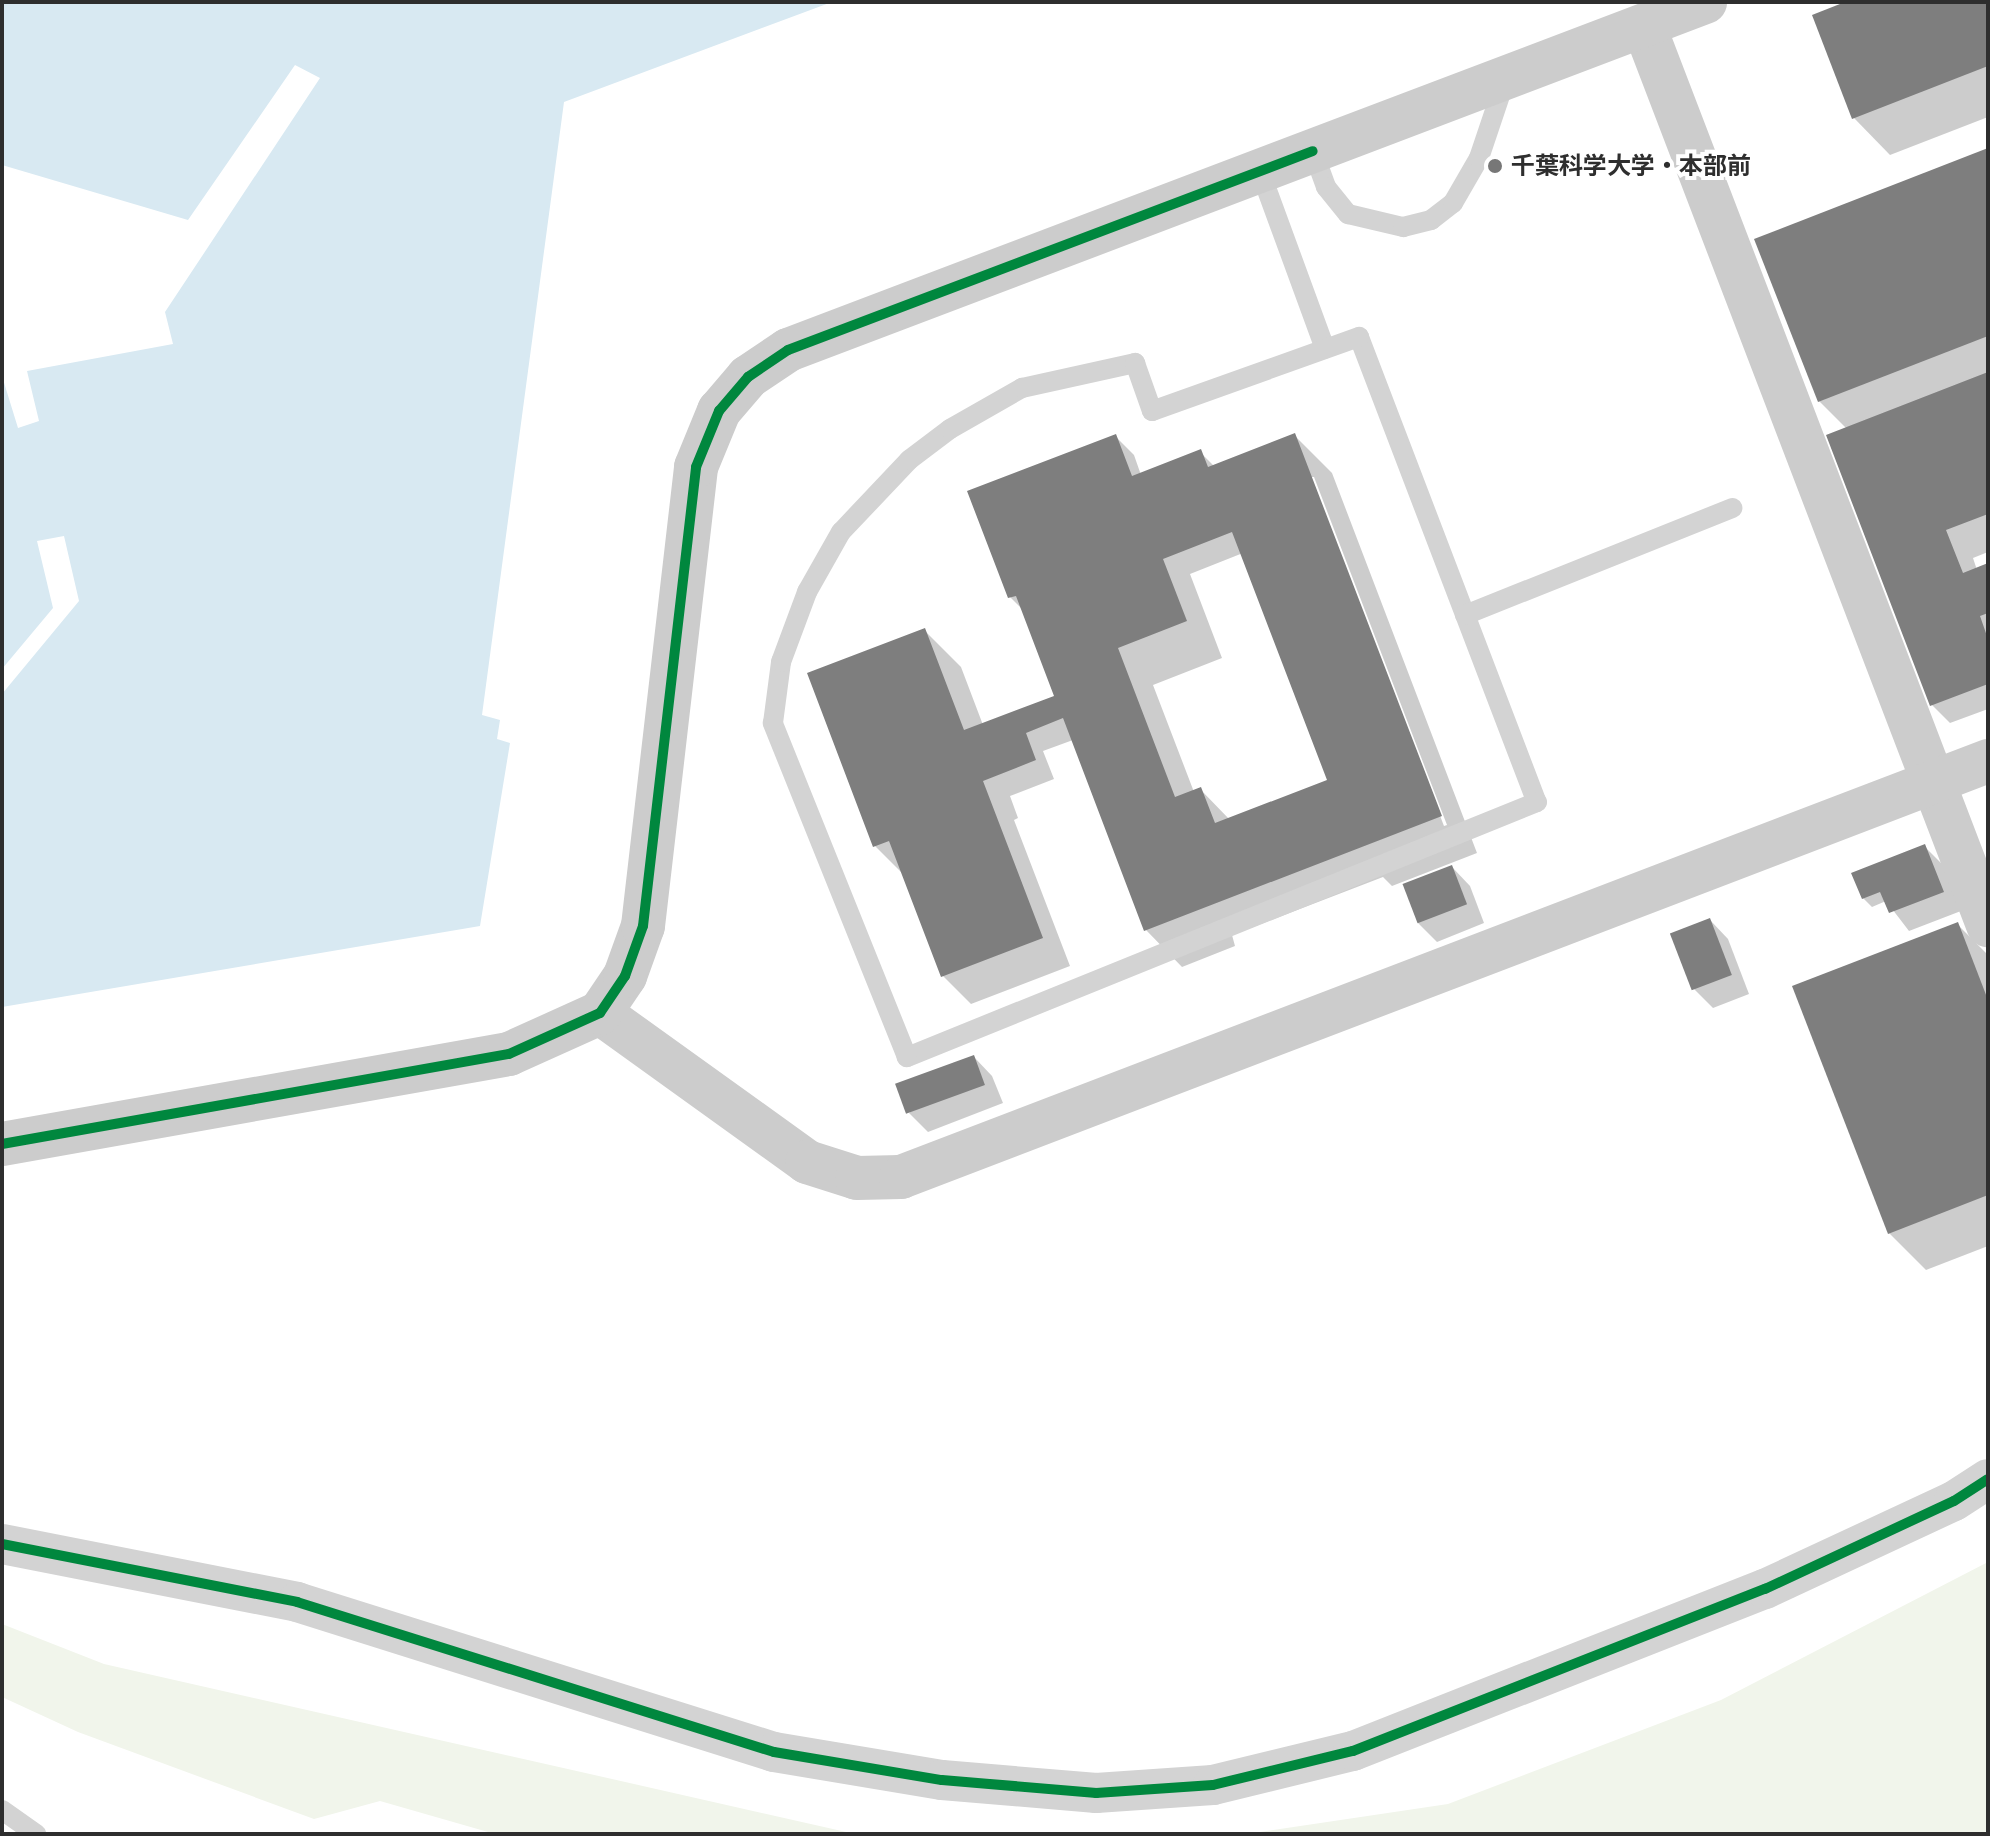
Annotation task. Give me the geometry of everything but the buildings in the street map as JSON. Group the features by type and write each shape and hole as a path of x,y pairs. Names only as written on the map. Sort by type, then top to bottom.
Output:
{"street":[{"path":"2,1144 509,1054 600,1013 625,976 643,926 696,467 719,411 748,377 788,350 1705,2"},
{"path":"1644,26 1988,925"},
{"path":"600,1013 807,1162 857,1178 901,1177 1988,761"},
{"path":"2,1544 297,1602 774,1752 942,1780 1096,1793 1213,1785 1353,1751 1765,1589 1954,1501 1988,1479"}],"lane":[{"path":"1313,151 1326,187 1348,214 1403,227 1431,220 1453,203 1479,158 1506,78"},
{"path":"1260,171 1325,349"},
{"path":"1359,337 1537,802 907,1057 773,723 781,662 807,592 841,532 909,460 950,429 1022,388 1135,363 1152,411 1325,349 1359,337"},
{"path":"1465,615 1732,508"},
{"path":"2,1810 36,1834"}],"shaded area":[{"path":"2,2 832,2 564,102 482,715 500,720 497,739 510,743 480,926 2,1007 2,694 79,601 64,536 37,541 53,608 2,669 2,376 18,428 39,421 27,371 173,344 165,312 320,78 295,65 188,220 2,165"},
{"path":"1988,1562 1988,1834 1246,1834 1448,1804 1721,1700"},
{"path":"2,1624 104,1664 855,1834 495,1834 380,1801 314,1819 78,1732 2,1697"}],"cycle path":[{"path":"2,1144 509,1054 600,1013 625,976 643,926 696,467 719,411 748,377 788,350 1313,151"},
{"path":"2,1544 297,1602 774,1752 942,1780 1096,1793 1213,1785 1353,1751 1765,1589 1954,1501 1988,1479"}],"place":[{"name":"千葉科学大学・本部前","path":"1495,166"}]}
